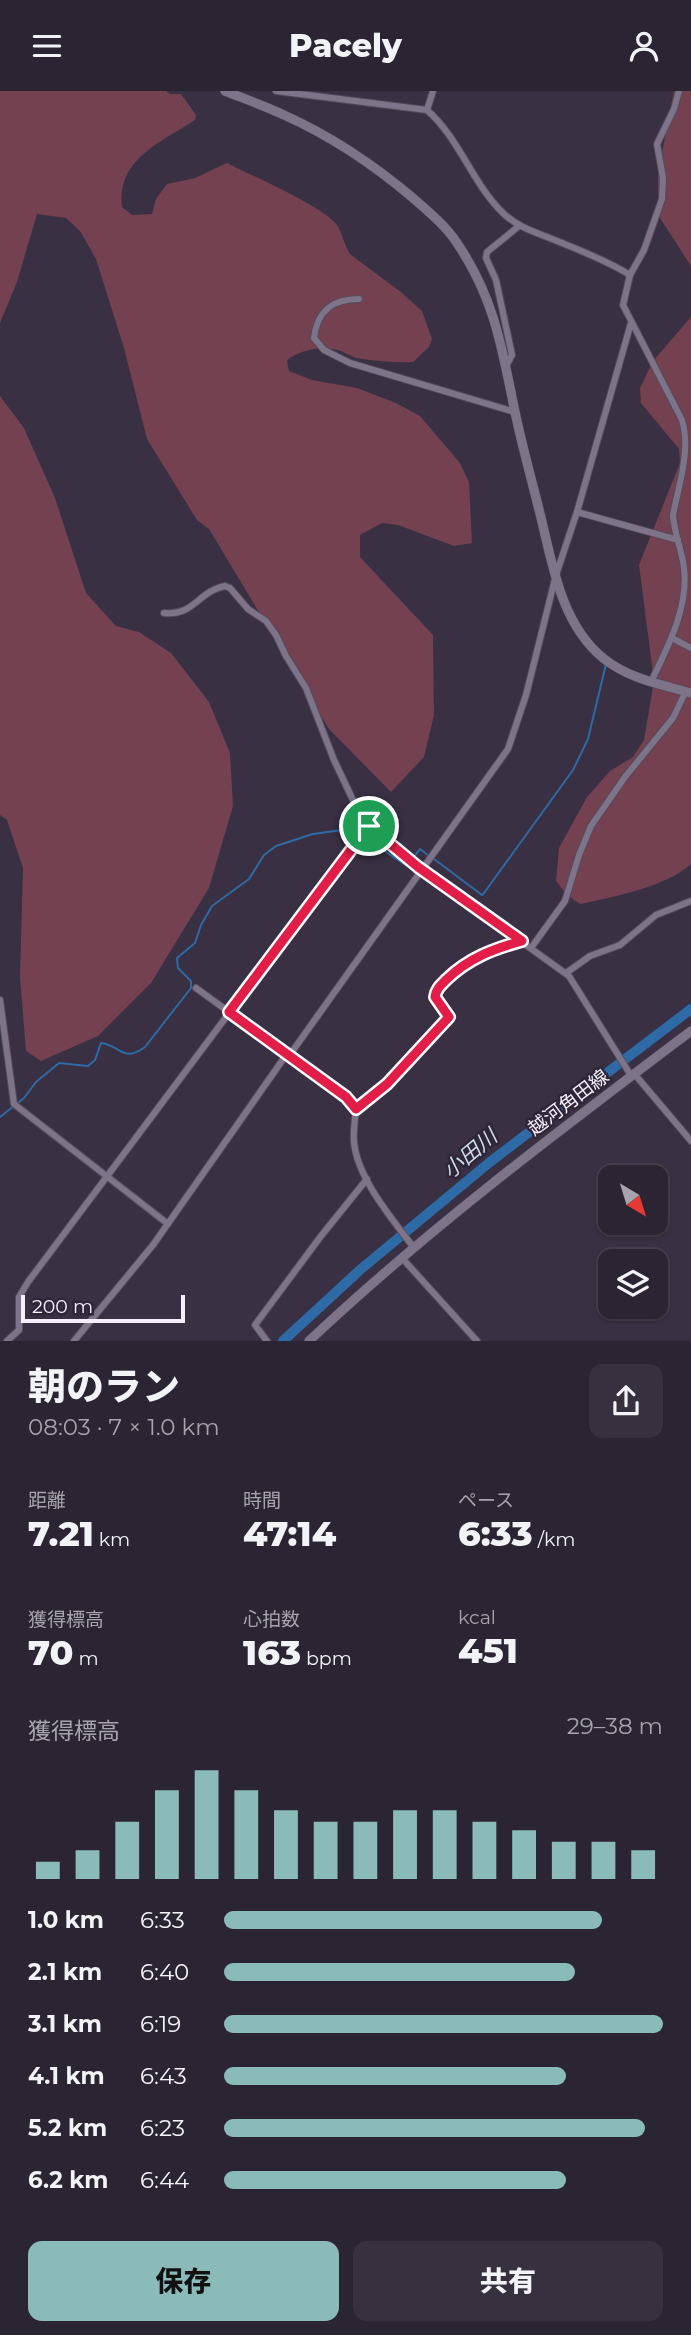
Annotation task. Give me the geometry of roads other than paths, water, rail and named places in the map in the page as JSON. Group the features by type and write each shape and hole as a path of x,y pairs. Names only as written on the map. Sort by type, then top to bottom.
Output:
{"street":[{"path":"225,91 285,115 356,154 399,186 457,242 484,288 495,317 515,412 564,603 581,636 615,667 652,682 688,692 673,718 633,767 591,826 565,901 531,948"},
{"path":"276,91 427,110 455,144 503,213 519,226 566,244 630,275"},
{"path":"427,110 433,91"},
{"path":"652,682 672,638 683,596 685,577 673,515 686,433 682,420 623,305 630,275 644,250 662,199 663,178 657,144 674,109 679,91"},
{"path":"506,366 512,355 496,280 486,258 487,252 519,226"},
{"path":"359,299 330,305 321,313 314,338 324,350 350,363 515,412"},
{"path":"74,1341 168,1224 255,1098 284,1058 289,1056 508,749 536,657 556,575 577,512 631,323"},
{"path":"577,512 678,540"},
{"path":"164,613 181,614 212,590 225,586 230,588 248,609 266,621 306,688 339,773 353,797 358,813 369,826 423,869 566,973 604,1029 620,1059 691,1141"},
{"path":"672,638 691,648"},
{"path":"7,1341 18,1338 19,1297 369,826"},
{"path":"566,973 590,955 620,945 656,915 691,901"},
{"path":"356,1109 387,1084 449,1017 435,997 438,988 473,958 522,941"},
{"path":"196,988 346,1097 356,1109 354,1143 358,1162 388,1214 414,1248"},
{"path":"0,1000 14,1104 168,1224"},
{"name":"越河角田線","path":"309,1341 367,1287 491,1184 691,1031"},
{"path":"267,1341 255,1325 321,1235 367,1179"},
{"path":"402,1258 477,1341"}],"waterway":[{"path":"434,859 482,895 484,893 573,770 588,739 606,664"},
{"path":"0,1117 24,1098 36,1082 59,1063 88,1066 95,1060 101,1043 127,1054 138,1052 145,1047 191,988 191,981 178,968 177,958 195,943 212,906 249,879 264,855 276,846 313,834 349,829 359,834"},
{"path":"364,837 407,866 410,862"},
{"path":"413,858 420,849 429,856"},
{"name":"小田川","path":"283,1341 361,1269 490,1162 691,1009"}]}
